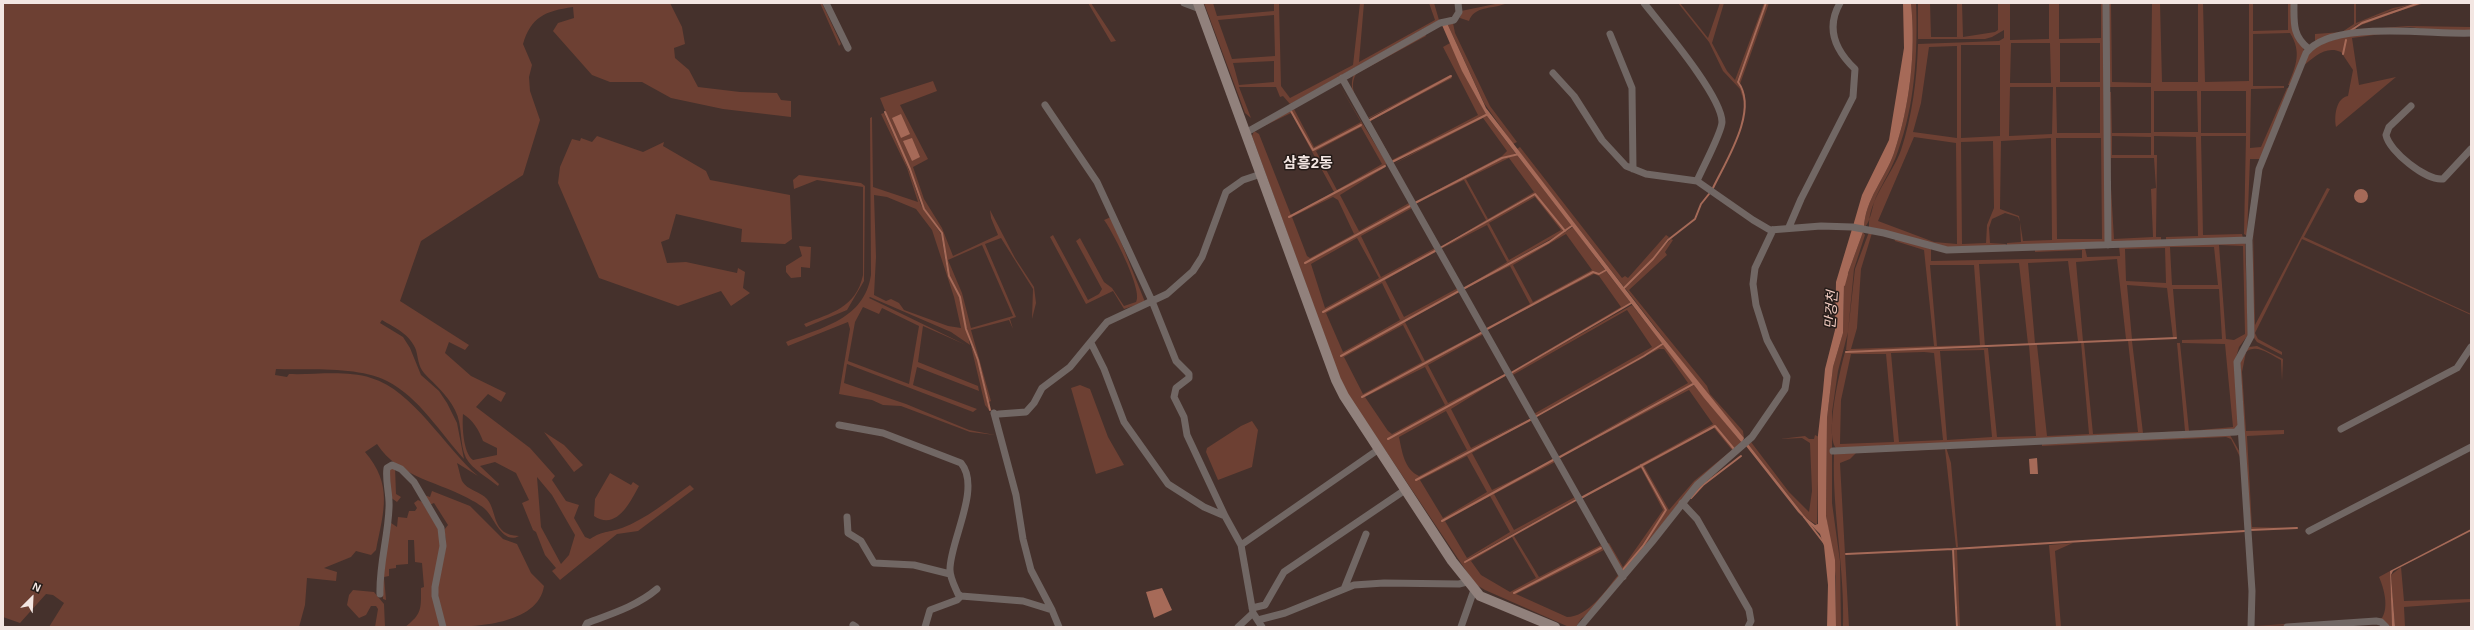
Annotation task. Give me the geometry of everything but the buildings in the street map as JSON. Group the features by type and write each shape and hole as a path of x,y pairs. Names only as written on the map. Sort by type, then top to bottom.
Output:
{"street":[{"path":"826,3 848,48"},
{"path":"1184,3 1199,6 1247,132 1336,380 1405,490 1467,582 1474,590 1480,596 1555,627"},
{"path":"1247,132 1440,23 1454,20 1459,12 1458,3"},
{"path":"1644,3 1697,74 1717,106 1722,122 1697,181"},
{"path":"1789,227 1801,199 1853,98 1855,69 1836,48 1834,35 1834,17 1840,3"},
{"path":"2106,3 2108,245"},
{"path":"2294,3 2295,31 2302,44 2309,49"},
{"path":"2252,627 2252,591 2237,362 2251,336 2249,240 2260,165 2309,49 2328,38 2349,34 2411,30 2471,33"},
{"path":"1610,34 1632,88 1633,169"},
{"path":"1554,73 1574,96 1613,154 1633,169 1646,174 1697,181 1752,220 1773,230 1789,227 1852,227 1884,233 1947,250 2249,240"},
{"path":"1342,78 1623,577"},
{"path":"1046,105 1097,182 1152,301 1176,361 1188,374 1189,378 1176,388 1174,397 1184,417 1187,435 1225,516 1241,545 1253,610 1262,627"},
{"path":"2411,106 2389,127 2386,135 2392,146 2416,169 2427,176 2443,179 2471,150"},
{"path":"1059,627 1052,610 1031,570 1023,539 1016,495 996,414 1026,412 1034,403 1042,388 1065,373 1112,319 1152,301 1177,287 1200,262 1226,192 1243,180 1261,174"},
{"path":"1580,627 1623,577 1697,484 1752,437 1785,389 1786,377 1767,340 1756,305 1753,284 1755,268 1773,230"},
{"path":"1091,343 1104,369 1124,422 1168,484 1204,507 1225,516"},
{"path":"2341,429 2457,368 2471,347"},
{"path":"839,425 883,433 955,460 964,467 967,491 950,574 961,596"},
{"path":"1833,451 2233,433 2241,426"},
{"path":"2309,531 2471,447"},
{"path":"1241,545 1379,449"},
{"path":"380,594 379,577 389,506 386,476 387,468 392,465 401,469 414,482 441,528 443,546 435,587 435,596 443,627"},
{"path":"1238,627 1253,610 1265,605 1284,572 1405,490"},
{"path":"1682,503 1697,519 1749,610 1752,621 1748,627"},
{"path":"847,517 848,533 861,541 874,563 914,565 950,574"},
{"path":"1344,589 1366,534"},
{"path":"1258,620 1286,613 1354,585 1384,583 1459,584 1467,582"},
{"path":"585,627 588,623 613,614 649,596 657,589"},
{"path":"1460,627 1474,590"},
{"path":"961,596 1023,601 1052,610"},
{"path":"925,627 930,610 958,600 961,596"},
{"path":"2287,627 2376,621 2381,622 2386,627"}],"shaded area":[{"path":"3,3 670,3 682,27 685,44 674,48 675,58 689,70 698,87 740,92 777,93 781,100 791,101 791,117 723,109 671,98 642,82 610,82 592,75 553,31 558,23 574,18 573,7 547,13 535,21 530,27 523,44 532,65 529,77 530,91 540,120 523,175 421,241 400,301 469,345 465,350 449,342 445,353 471,376 506,393 501,402 488,394 476,407 530,448 555,476 552,480 566,501 579,505 574,518 585,537 590,539 599,534 622,528 640,520 690,485 694,489 638,531 617,534 560,580 552,571 556,568 545,555 536,532 533,530 522,503 529,500 516,473 495,462 480,466 499,484 498,486 476,470 466,458 462,446 459,422 452,404 445,394 422,370 416,350 410,340 402,332 382,320 380,323 403,337 410,348 421,375 439,391 447,403 457,423 464,459 419,406 399,388 387,381 362,373 333,370 276,369 275,375 287,377 289,374 351,374 371,378 401,394 415,407 453,451 478,476 457,463 462,481 467,487 481,494 487,499 499,527 510,535 519,536 513,538 508,537 504,534 482,506 461,494 421,478 397,465 377,444 365,452 374,464 380,476 383,487 384,498 382,522 376,550 371,555 356,551 351,557 324,568 337,572 336,581 307,578 305,605 299,627 49,627 64,603 53,595 46,594 20,623 3,617","holes":["463,414 470,419 480,433 483,441 497,448 497,455 473,460 465,445","537,477 552,495 575,535 569,555 561,564 541,527"]},
{"path":"820,3 822,3 841,44 839,46"},
{"path":"1088,3 1091,3 1116,41 1111,42"},
{"path":"1204,3 1213,3 1217,16 1274,11 1274,3 1279,3 1281,86 1290,98 1353,65 1360,3 1364,3 1359,62 1435,20 1429,3 1434,3 1439,20 1290,104 1283,96 1280,97 1276,87 1239,87 1251,118 1245,113","holes":["1274,15 1275,56 1232,59 1218,20","1274,61 1274,82 1239,85 1233,63"]},
{"path":"1500,3 1505,4 1479,10 1471,16 1469,21 1460,18 1461,11"},
{"path":"1678,3 1680,3 1708,38 1720,3 1724,3 1712,43 1727,71 1735,80 1764,3 1766,3 1737,81 1744,96 1745,105 1740,89 1723,71 1709,42"},
{"path":"1767,3 1769,3 1740,84 1738,82"},
{"path":"1903,3 1911,3 1913,40 1908,98 1900,135 1894,153 1868,208 1864,228 1853,226 1862,195 1889,140 1904,48"},
{"path":"1911,3 1916,3 1916,59 1912,97 1904,133 1896,157 1876,197 1870,218 1864,228 1865,218 1872,198 1894,153 1900,135 1908,98 1913,40"},
{"path":"1918,3 1930,3 1931,37 1957,37 1957,3 1962,3 1963,37 1995,32 1998,30 1998,3 2010,3 2010,40 2049,39 2049,3 2059,3 2059,39 2101,38 2101,3 2104,3 2107,243 2007,247 2007,243 2021,242 2020,222 2018,217 2005,213 1992,219 1989,228 1990,243 2006,244 2005,247 1959,250 1869,227 1872,207 1876,197 1897,159 1905,137 1913,98 1918,44 1999,41 2004,38 2004,30 1985,39 1918,39","holes":["2011,43 2050,43 2051,83 2010,83","2060,43 2100,43 2100,82 2060,82","1961,45 2000,45 2000,136 1961,138","1957,46 1957,138 1913,132 1921,103 1929,47","2010,87 2053,87 2052,134 2009,136","2056,87 2100,87 2100,133 2057,133","1914,137 1956,143 1957,244 1934,242 1878,221","2051,138 2052,240 2023,241 2019,216 2000,209 2001,141","2056,138 2101,138 2102,239 2057,239","1993,141 1994,208 1987,225 1986,243 1962,244 1961,142"]},
{"path":"2108,3 2111,3 2112,82 2151,83 2152,3 2160,3 2162,82 2198,82 2198,3 2203,3 2205,82 2249,81 2249,3 2253,3 2253,31 2288,30 2288,3 2292,3 2304,51 2291,85 2288,85 2295,65 2297,53 2294,40 2290,33 2253,34 2253,86 2284,86 2284,88 2251,89 2250,148 2261,147 2287,88 2290,88 2261,159 2250,159 2247,236 2244,234 2246,136 2201,136 2203,235 2242,234 2243,238 2166,241 2166,237 2198,236 2196,137 2154,136 2154,155 2157,155 2156,237 2161,237 2161,241 2111,242 2109,188 2111,188 2114,239 2153,237 2151,189 2156,188 2154,158 2111,158 2111,186 2108,92 2111,92 2112,133 2151,133 2151,87 2108,87","holes":["2154,91 2197,91 2198,132 2154,132","2201,91 2246,91 2246,133 2201,133","2112,136 2151,137 2151,155 2112,155"]},
{"path":"2354,3 2356,3 2356,23 2393,8 2417,3 2390,11 2356,25 2348,33 2315,41 2315,34 2342,32 2354,24"},
{"path":"2420,3 2425,3 2356,27 2356,30 2408,26 2471,27 2471,31 2429,30 2410,27 2350,32 2357,26 2365,21 2374,17"},
{"path":"1447,23 1453,23 1455,33 1490,106 1517,142 1513,144 1484,103"},
{"path":"1447,23 1486,108 1656,329 1744,438 1742,443 1704,398 1487,116 1462,71 1442,25"},
{"path":"2404,31 2352,38 2359,85 2396,77 2336,127 2335,118 2338,104 2344,97 2348,96 2353,70 2341,52 2336,50 2320,53 2302,67 2312,47 2349,35"},
{"path":"1425,34 1426,36 1356,74 1353,86 1361,108 1368,118 1450,75 1451,76 1366,120 1357,104 1353,92 1352,80 1354,74"},
{"path":"1450,43 1487,116 1516,154 1501,158 1413,203 1502,156 1507,151 1483,118 1392,165 1451,132 1390,163 1367,122 1451,76 1452,78 1370,121 1392,160 1478,115 1443,47"},
{"path":"933,81 937,91 900,105 928,159 913,167 924,199 942,228 953,256 998,235 991,218 990,210 1015,258 1034,287 1036,303 1032,319 1033,289 1001,238 985,244 1016,317 1010,319 1013,329 1009,320 971,330 991,401 989,402 990,409 979,360 966,329 960,297 949,275 942,233 924,208 880,98","holes":["982,245 1013,316 971,328 962,293 948,260"]},
{"path":"1338,83 1387,164 1288,218 1387,166 1340,195 1359,231 1409,203 1410,205 1305,264 1411,206 1412,208 1361,236 1381,277 1435,248 1436,250 1323,312 1436,251 1385,280 1404,317 1458,288 1459,290 1340,357 1460,291 1405,322 1425,361 1482,331 1361,397 1483,333 1484,334 1428,365 1448,403 1505,374 1388,438 1506,375 1451,409 1471,448 1530,418 1415,480 1531,420 1472,453 1492,490 1554,460 1555,462 1494,494 1514,530 1575,497 1576,499 1464,561 1577,501 1514,536 1539,577 1601,545 1602,547 1512,593 1603,548 1604,550 1516,594 1567,617 1575,616 1582,613 1596,602 1618,575 1619,577 1591,611 1581,619 1576,627 1569,627 1485,590 1475,584 1349,396 1341,381 1252,136 1254,131 1259,134 1291,215 1334,192 1291,113 1260,128 1294,109 1314,147 1361,122","holes":["1291,111 1313,149 1361,125 1313,151","1361,127 1382,164 1337,190 1316,151","1333,197 1338,200 1354,234 1310,258 1307,256 1292,217","1357,238 1379,278 1325,308 1311,264","1382,283 1400,320 1343,352 1326,313","1403,325 1422,362 1363,394 1344,357","1425,367 1445,405 1392,434 1388,431 1365,397","1446,411 1467,450 1419,476 1410,469 1404,459 1399,437","1467,456 1487,492 1443,518 1420,480","1490,496 1510,532 1467,558 1445,521","1512,537 1536,578 1510,592 1481,575 1471,561"]},
{"path":"884,113 909,169 921,205 941,234 948,276 960,298 970,345 951,332 870,297 869,298 966,345 923,326 918,362 978,386 979,391 917,367 913,385 977,409 973,412 847,364 844,383 906,404 969,430 995,435 970,432 901,406 883,405 872,400 839,394 850,329 848,322 788,346 786,342 839,320 851,312 860,302 867,290 871,275 870,118 872,117 873,187 918,202 907,168 881,114","holes":["874,195 887,197 916,209 932,230 954,297 961,328 948,326 904,310 899,303 891,299 886,301 874,295 876,257","863,307 879,314 882,308 919,326 909,384 848,361 855,322"]},
{"path":"901,114 910,134 901,138 892,118"},
{"path":"597,136 643,152 664,142 663,146 706,171 710,180 790,195 792,239 785,244 741,242 742,229 676,214 669,239 661,242 667,263 686,262 737,273 738,268 745,272 743,288 750,293 731,306 721,291 678,306 599,278 558,183 560,167 572,139 580,141 581,138 592,142"},
{"path":"912,138 920,157 912,161 903,141"},
{"path":"1520,147 1622,278 1625,276 1628,278 1666,235 1669,237 1652,259 1624,287 1517,149"},
{"path":"1517,155 1571,225 1566,231 1535,193 1438,249 1486,220 1464,180 1413,205 1502,159","holes":["1509,158 1534,192 1488,219 1466,179"]},
{"path":"799,175 861,183 865,186 864,281 847,310 806,327 804,324 841,308 855,295 860,286 863,275 863,187 817,180 794,189 793,180"},
{"path":"2327,188 2330,189 2304,237 2471,315 2302,239 2255,333 2258,339 2282,352 2282,355 2257,342 2252,335 2253,228 2255,325"},
{"path":"2361,189 2366,191 2368,196 2366,201 2361,203 2356,201 2354,196 2356,191"},
{"path":"1535,194 1565,231 1462,289 1507,262 1487,225 1439,250","holes":["1535,197 1561,230 1509,260 1489,223"]},
{"path":"1111,217 1145,302 1124,309 1113,291 1086,304 1050,237 1053,235 1088,300 1099,294 1102,289 1076,241 1080,238 1104,282 1112,288 1124,306 1136,302 1136,286 1114,236 1104,220"},
{"path":"1573,227 1605,270 1599,273 1593,271 1485,329 1530,304 1510,266 1462,290","holes":["1566,234 1592,270 1533,302 1513,265"]},
{"path":"1852,229 1863,232 1844,284 1843,333 1833,367 1827,418 1826,516 1835,560 1836,627 1827,627 1828,585 1824,546 1820,534 1798,512 1746,446 1748,444 1806,518 1815,525 1818,524 1818,435 1825,369 1835,330 1836,282"},
{"path":"1863,232 1865,235 1854,269 1848,332 1838,371 1832,412 1832,503 1840,561 1841,627 1836,627 1836,577 1826,516 1827,418 1833,367 1843,333 1844,284"},
{"path":"1869,232 1872,233 1861,269 1857,328 1851,349 1934,346 1924,250 1895,241 1894,237 1931,249 1931,261 2082,258 2082,250 2035,252 2035,250 2085,248 2087,257 2120,256 2119,246 2245,243 2248,335 2239,347 2235,361 2239,425 2236,429 1836,448 1833,441 1832,430 1834,402 1845,352 1988,348 1997,437 2036,436 2029,345 2037,345 2047,436 2089,434 2081,342 2084,343 2093,434 2138,432 2128,341 2132,341 2143,433 2185,431 2177,343 2180,343 2189,431 2233,427 2225,344 2182,343 2182,340 2222,339 2219,289 2173,289 2177,338 2173,338 2167,288 2127,285 2132,339 2126,339 2117,259 2076,262 2083,341 2078,341 2068,261 2028,263 2035,343 2028,344 2019,263 1979,264 1985,347 1850,351 1846,350 1855,269","holes":["2219,245 2243,246 2245,334 2234,340 2226,339","2170,247 2214,247 2218,285 2172,285","2165,248 2166,283 2126,281 2125,249","1930,265 1974,265 1980,345 1937,346","1984,350 1992,437 1947,440 1940,351","1891,353 1934,353 1943,440 1899,442","1851,354 1886,354 1894,442 1840,444 1841,400"]},
{"path":"1671,239 1673,240 1665,252 1667,255 1629,290 1707,386 1710,394 1743,431 1744,438 1706,393 1625,288"},
{"path":"799,246 811,247 810,268 801,267 801,277 791,278 786,272 786,266 802,256"},
{"path":"1606,271 1631,303 1509,373 1621,307 1599,276 1594,274 1486,330 1594,272 1600,274"},
{"path":"1632,305 1662,343 1644,356 1533,417 1532,415 1652,347 1627,310 1511,376 1510,374"},
{"path":"1663,344 1693,383 1557,457 1688,383 1664,349 1659,349 1647,356"},
{"path":"971,346 978,360 989,410 985,405"},
{"path":"2257,346 2283,359 2282,381 2281,360 2259,349 2246,352 2242,372 2246,431 2284,430 2284,434 2247,436 2252,527 2288,528 2249,529 2240,361 2249,347"},
{"path":"1080,385 1090,389 1108,437 1124,465 1096,474 1071,388"},
{"path":"1694,385 1742,443 1674,509 1624,573 1607,544 1609,543 1623,567 1663,510 1641,468 1580,499 1641,466 1666,511 1623,571 1667,510 1642,465 1715,426 1734,448 1715,425 1579,498 1713,424 1689,390 1557,459","holes":["1714,428 1732,450 1694,481 1669,510 1644,466"]},
{"path":"1252,421 1258,430 1252,467 1218,480 1206,452 1207,448 1241,426"},
{"path":"544,432 564,445 583,465 574,472"},
{"path":"1815,435 1819,437 1817,525 1806,518 1748,444 1751,442 1789,492 1809,512 1812,491 1810,443 1802,438 1780,439 1805,436 1809,439 1814,439"},
{"path":"2230,435 2242,456 2240,457 2231,439 2226,437 2042,446 2042,444"},
{"path":"1946,447 1951,463 1958,547 1956,547 1945,449 1856,453 1850,459 1840,463 1849,627 1843,627 1842,584 1835,497 1834,454"},
{"path":"2037,458 2038,474 2030,474 2029,459"},
{"path":"389,467 395,467 396,494 401,497 397,502 390,497"},
{"path":"610,473 631,485 633,482 639,486 622,513 609,520 602,520 594,516 595,499"},
{"path":"432,491 470,506 503,539 517,544 531,573 544,586 539,599 530,609 518,616 503,621 472,626 445,627 437,591 446,545 444,530 448,525 434,503 429,505 424,495 430,497"},
{"path":"418,500 422,502 439,530 441,541 436,569 441,627 405,627 418,614 421,601 421,588 424,587 422,563 415,562 414,540 408,540 408,564 396,565 396,568 389,569 389,576 384,577 386,600 383,599 381,581 391,523 397,527 398,517 407,518 409,511 415,511 417,508 414,503"},
{"path":"2471,529 2471,531 2393,571 2391,575 2395,627 2392,627 2390,571"},
{"path":"2073,543 2055,551 2061,627 2056,627 2049,545"},
{"path":"1954,550 1957,550 1960,627 1958,627"},
{"path":"2401,567 2404,601 2471,599 2471,602 2404,607 2405,627 2395,627 2391,575"},
{"path":"2390,571 2392,627 2388,627 2387,624 2254,626 2382,618 2385,603 2383,586 2379,577"},
{"path":"1162,588 1172,610 1154,618 1146,592"},
{"path":"353,590 374,592 384,604 385,627 375,627 378,609 376,606 371,606 366,615 359,618 347,605 349,595"}],"waterway":[{"path":"1713,188 1732,150 1743,121 1745,107 1743,93 1738,82 1766,3"},
{"path":"2350,31 2362,23 2419,3"},
{"path":"2343,54 2346,40"},
{"path":"1368,121 1451,76"},
{"path":"1291,111 1313,150 1361,125"},
{"path":"885,112 910,169 924,209 942,233 949,276 960,297 966,329 978,360 990,410"},
{"path":"1392,162 1488,114"},
{"path":"1415,203 1502,158 1519,154"},
{"path":"1289,217 1385,166"},
{"path":"1440,248 1535,194 1565,231"},
{"path":"1623,289 1653,259 1668,240 1695,219 1701,204 1709,194"},
{"path":"1305,263 1410,206"},
{"path":"1463,289 1549,242 1573,225"},
{"path":"1323,312 1435,251"},
{"path":"1487,329 1593,272 1599,274 1608,269"},
{"name":"만겅천","path":"1844,285 1847,274"},
{"path":"1341,356 1459,291"},
{"path":"1511,373 1633,302"},
{"path":"1362,397 1481,333"},
{"path":"1846,352 2176,338"},
{"path":"1535,417 1644,356 1664,343"},
{"path":"1388,439 1505,375"},
{"path":"1558,458 1695,383"},
{"path":"1416,480 1530,420"},
{"path":"1581,498 1715,426 1734,449"},
{"path":"1691,498 1703,485 1741,456"},
{"path":"1442,521 1553,460"},
{"path":"1622,571 1643,546 1666,510 1641,465"},
{"path":"1465,562 1576,500"},
{"path":"1804,517 1824,543"},
{"path":"2250,530 2297,528"},
{"path":"1957,627 1953,549 2245,531"},
{"path":"1514,593 1601,548"},
{"path":"1846,554 1953,549"}],"district":[{"name":"삼흥2동","path":"1308,164"}]}
